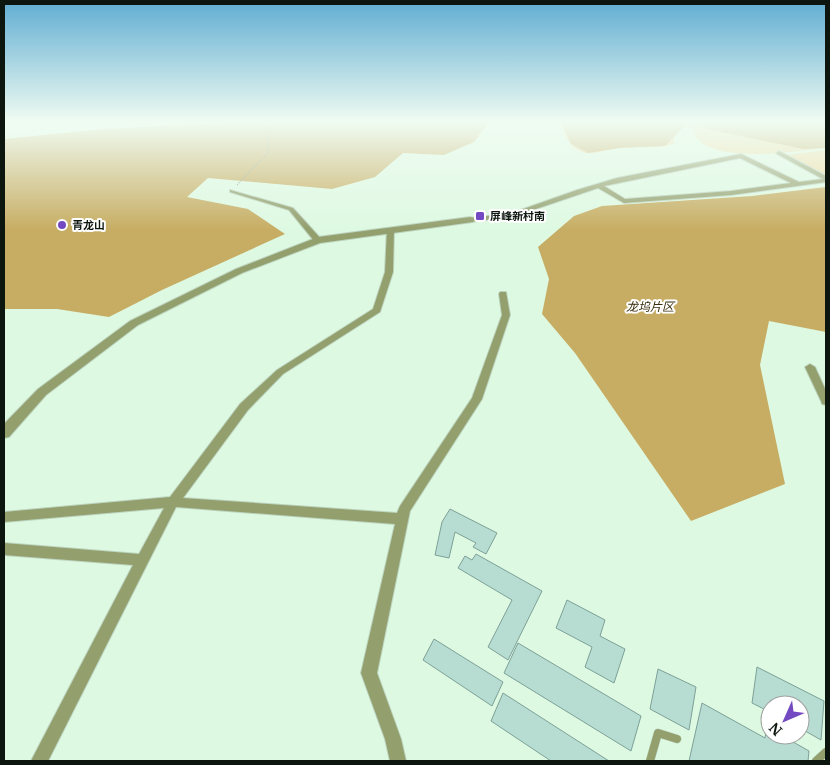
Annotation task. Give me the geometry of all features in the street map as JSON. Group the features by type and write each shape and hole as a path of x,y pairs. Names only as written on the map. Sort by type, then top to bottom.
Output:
{"street":[{"path":"4,433 42,392 134,323 239,271 318,240 513,215 598,185 733,158"},
{"path":"744,158 798,184"},
{"path":"787,158 826,179"},
{"path":"598,185 624,201 731,193 826,179"},
{"path":"232,191 291,209 318,240"},
{"path":"38,761 173,502 244,407 280,372 377,310 389,272 390,230"},
{"path":"398,761 393,739 369,673 404,510 477,400 506,316 503,294"},
{"path":"810,367 826,401"},
{"path":"4,517 173,502 402,519"},
{"path":"4,549 143,560"}],"lane":[{"path":"650,761 658,733 677,739"},
{"path":"816,761 826,752"}],"path":[{"path":"232,191 264,158"}],"shaded area":[{"path":"791,158 826,158 826,176"}],"green space":[{"path":"4,158 398,158 375,177 332,189 208,178 187,197 248,209 285,234 162,290 109,317 57,309 4,309"},
{"name":"龙坞片区","path":"826,187 826,332 769,321 760,365 785,484 691,521 575,353 542,314 549,279 538,247 574,216 602,206 752,196"}],"building":[{"path":"450,509 497,533 486,554 473,547 476,543 455,532 449,558 435,555 442,522"},
{"path":"476,554 542,591 508,660 488,647 512,600 458,568 465,556 472,560"},
{"path":"567,600 605,620 600,636 625,649 614,683 585,667 592,647 556,628"},
{"path":"434,639 503,682 492,706 423,660"},
{"path":"518,643 641,716 631,751 504,673"},
{"path":"757,667 824,701 821,740 810,734 810,695 760,695 760,707 752,703"},
{"path":"658,669 696,687 689,730 650,709"},
{"path":"503,693 609,761 551,761 491,721"},
{"path":"702,703 760,735 760,745 798,745 809,751 808,761 689,761"}],"place":[{"name":"屏峰新村南","path":"480,216"},
{"name":"青龙山","path":"62,225"}]}
